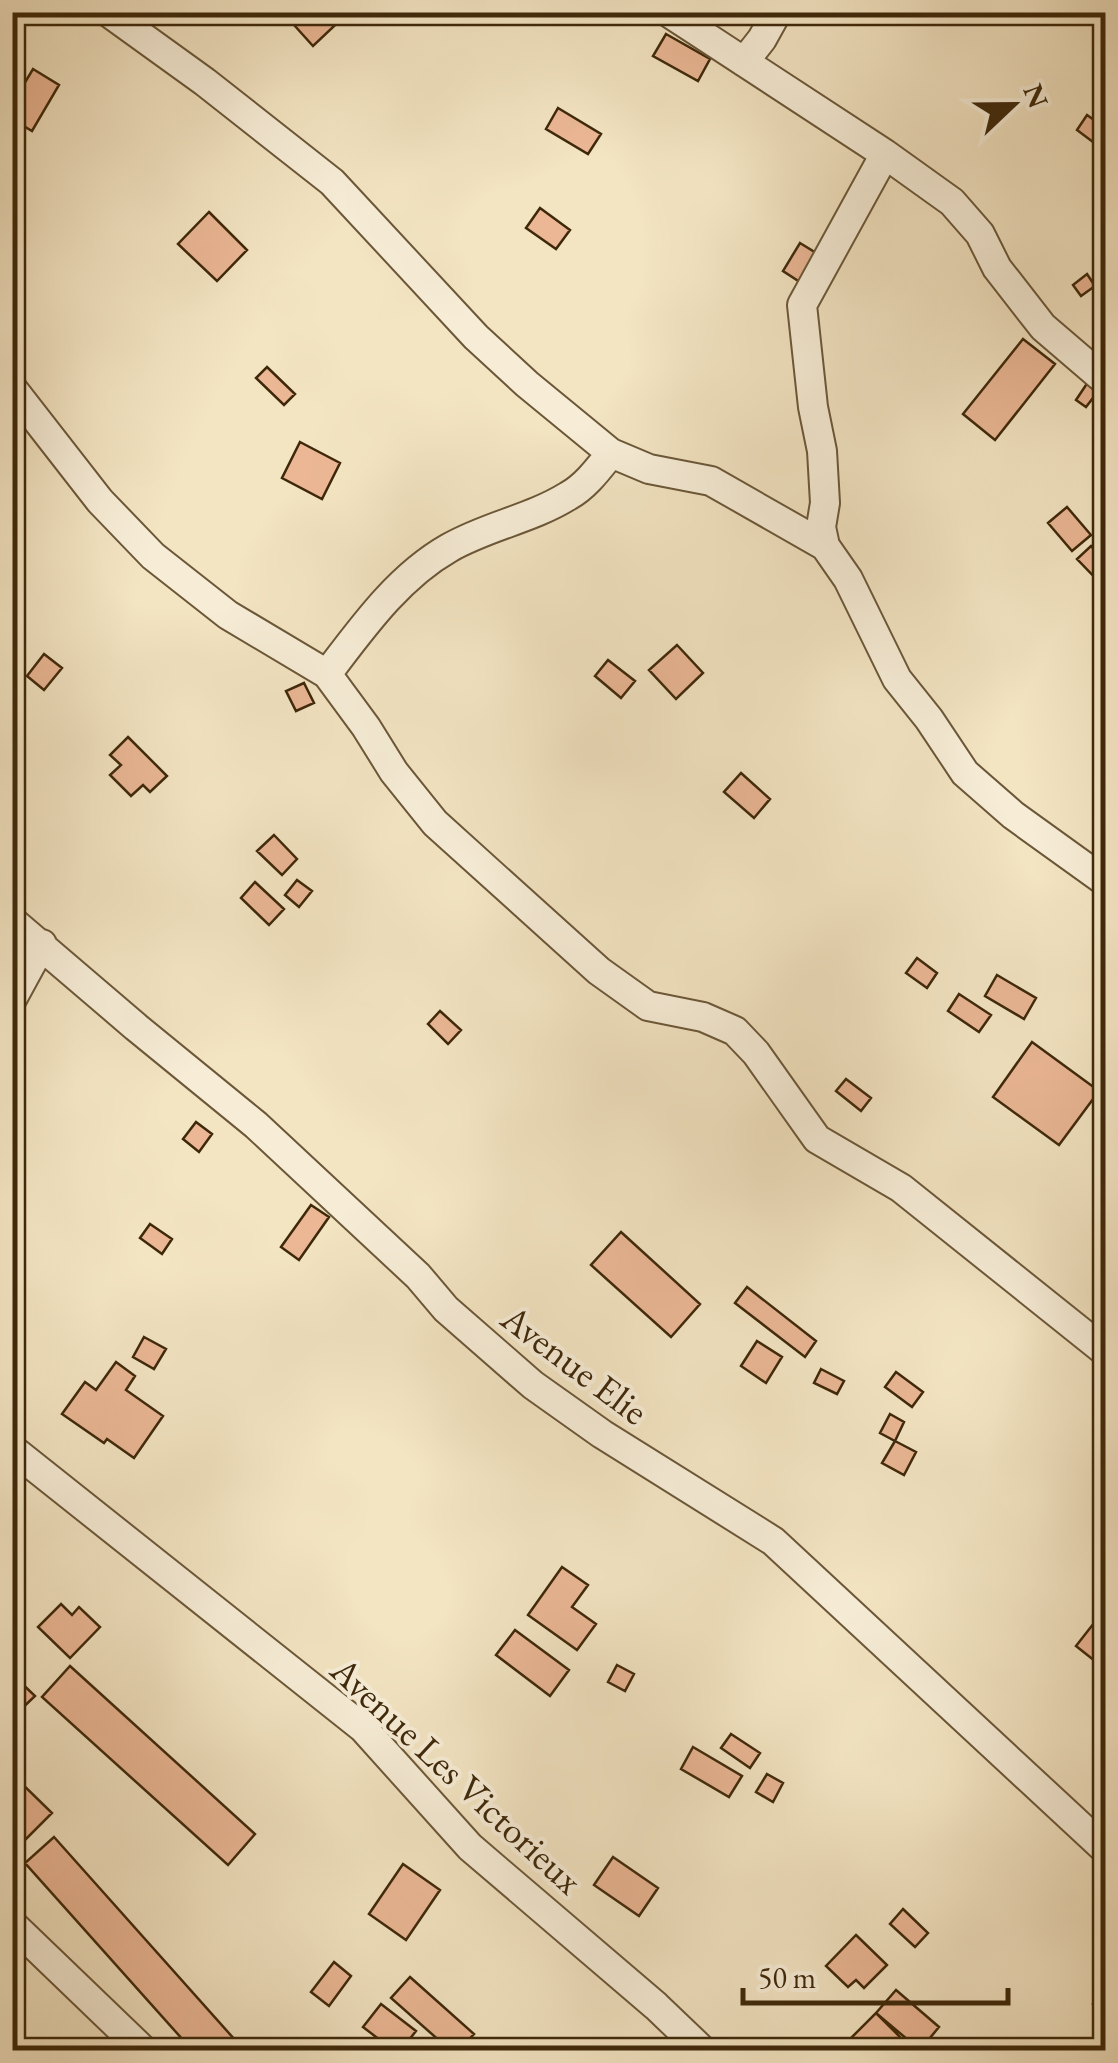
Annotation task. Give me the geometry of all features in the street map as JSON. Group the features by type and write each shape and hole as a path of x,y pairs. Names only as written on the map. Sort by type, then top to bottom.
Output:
{"street":[{"path":"108,12 332,182 476,338 611,452 649,468 711,481 825,546"},
{"path":"668,12 952,202 980,234 998,268 1043,327 1106,382"},
{"path":"744,62 778,12"},
{"path":"885,154 802,305 812,408 822,451 825,503 821,527 825,546 848,579 897,679 965,773 1014,815 1106,882"},
{"path":"12,388 100,501 154,556 228,615 327,674 394,772 435,823 600,971 648,1006 704,1017 735,1031 756,1053 817,1139 902,1188 1106,1352"},
{"path":"327,674 408,576 448,548 570,495 611,452"},
{"name":"Avenue Elie","path":"12,921 256,1125 418,1276 446,1309 533,1385 617,1444 772,1541 1106,1850"},
{"path":"12,999 42,944"},
{"name":"Avenue Les Victorieux","path":"12,1449 363,1728 470,1848 702,2050"},
{"path":"12,1924 143,2050"}],"building":[{"path":"349,12 313,46 285,15"},
{"path":"666,34 710,59 698,81 653,56"},
{"path":"33,69 59,85 32,131 12,119 12,104"},
{"path":"558,108 601,134 588,154 546,129"},
{"path":"1087,115 1104,127 1093,142 1077,130"},
{"path":"540,208 570,230 556,249 526,228"},
{"path":"209,212 247,250 217,281 178,244"},
{"path":"800,243 821,256 803,284 783,271"},
{"path":"1087,274 1095,286 1081,296 1073,285"},
{"path":"1023,339 1055,364 995,440 963,414"},
{"path":"267,367 295,394 284,405 256,378"},
{"path":"1088,382 1099,390 1086,407 1076,400"},
{"path":"300,442 340,463 322,499 282,478"},
{"path":"1067,507 1091,535 1072,551 1048,523"},
{"path":"1091,546 1106,561 1106,589 1077,559"},
{"path":"677,645 703,673 676,699 649,670"},
{"path":"44,654 62,668 44,690 27,676"},
{"path":"608,660 635,681 621,698 595,676"},
{"path":"304,683 314,703 296,711 286,691"},
{"path":"128,737 167,776 150,792 143,785 131,796 110,775 121,765 110,755"},
{"path":"741,773 770,799 754,818 724,792"},
{"path":"274,835 297,859 282,875 257,851"},
{"path":"297,880 312,891 299,907 285,895"},
{"path":"255,882 284,909 269,925 241,898"},
{"path":"917,958 937,973 927,988 906,973"},
{"path":"997,975 1036,998 1024,1019 985,996"},
{"path":"959,994 991,1015 979,1032 948,1011"},
{"path":"440,1011 461,1030 448,1044 428,1024"},
{"path":"1032,1042 1099,1091 1059,1145 993,1097"},
{"path":"846,1079 871,1098 861,1111 836,1091"},
{"path":"196,1122 212,1134 199,1152 183,1139"},
{"path":"311,1205 329,1217 299,1260 281,1247"},
{"path":"150,1224 172,1239 162,1254 140,1238"},
{"path":"621,1232 700,1304 671,1337 591,1265"},
{"path":"747,1287 816,1341 805,1357 735,1303"},
{"path":"144,1337 166,1349 154,1369 133,1357"},
{"path":"757,1341 782,1357 766,1383 741,1366"},
{"path":"116,1362 135,1376 126,1390 163,1416 134,1458 62,1414 85,1382 96,1390"},
{"path":"821,1369 844,1381 837,1394 814,1383"},
{"path":"896,1372 923,1392 912,1407 885,1387"},
{"path":"890,1414 904,1422 895,1441 880,1433"},
{"path":"895,1441 916,1452 904,1475 882,1463"},
{"path":"562,1567 588,1585 572,1607 596,1624 577,1650 528,1615"},
{"path":"61,1604 72,1615 79,1607 100,1627 70,1658 38,1627"},
{"path":"1106,1609 1105,1669 1076,1646"},
{"path":"515,1630 569,1670 550,1696 496,1655"},
{"path":"617,1665 634,1674 625,1691 608,1682"},
{"path":"70,1666 255,1834 228,1865 42,1697"},
{"path":"12,1674 35,1696 12,1718"},
{"path":"731,1734 760,1753 750,1768 721,1748"},
{"path":"693,1747 742,1776 729,1797 681,1769"},
{"path":"12,1774 52,1813 20,1845 12,1838"},
{"path":"767,1774 783,1783 773,1802 756,1792"},
{"path":"54,1837 244,2050 192,2050 25,1863"},
{"path":"613,1857 658,1888 639,1916 594,1885"},
{"path":"403,1864 440,1890 406,1940 369,1914"},
{"path":"903,1909 928,1933 915,1947 890,1924"},
{"path":"856,1935 887,1965 864,1988 856,1980 848,1987 826,1966"},
{"path":"334,1962 351,1976 329,2006 311,1992"},
{"path":"410,1977 474,2034 459,2050 450,2050 391,1998"},
{"path":"896,1990 939,2027 920,2050 876,2013"},
{"path":"1106,1990 1106,2015 1093,2004"},
{"path":"381,2004 416,2031 401,2050 393,2050 363,2027"},
{"path":"876,2013 913,2050 864,2050 851,2038"}]}
